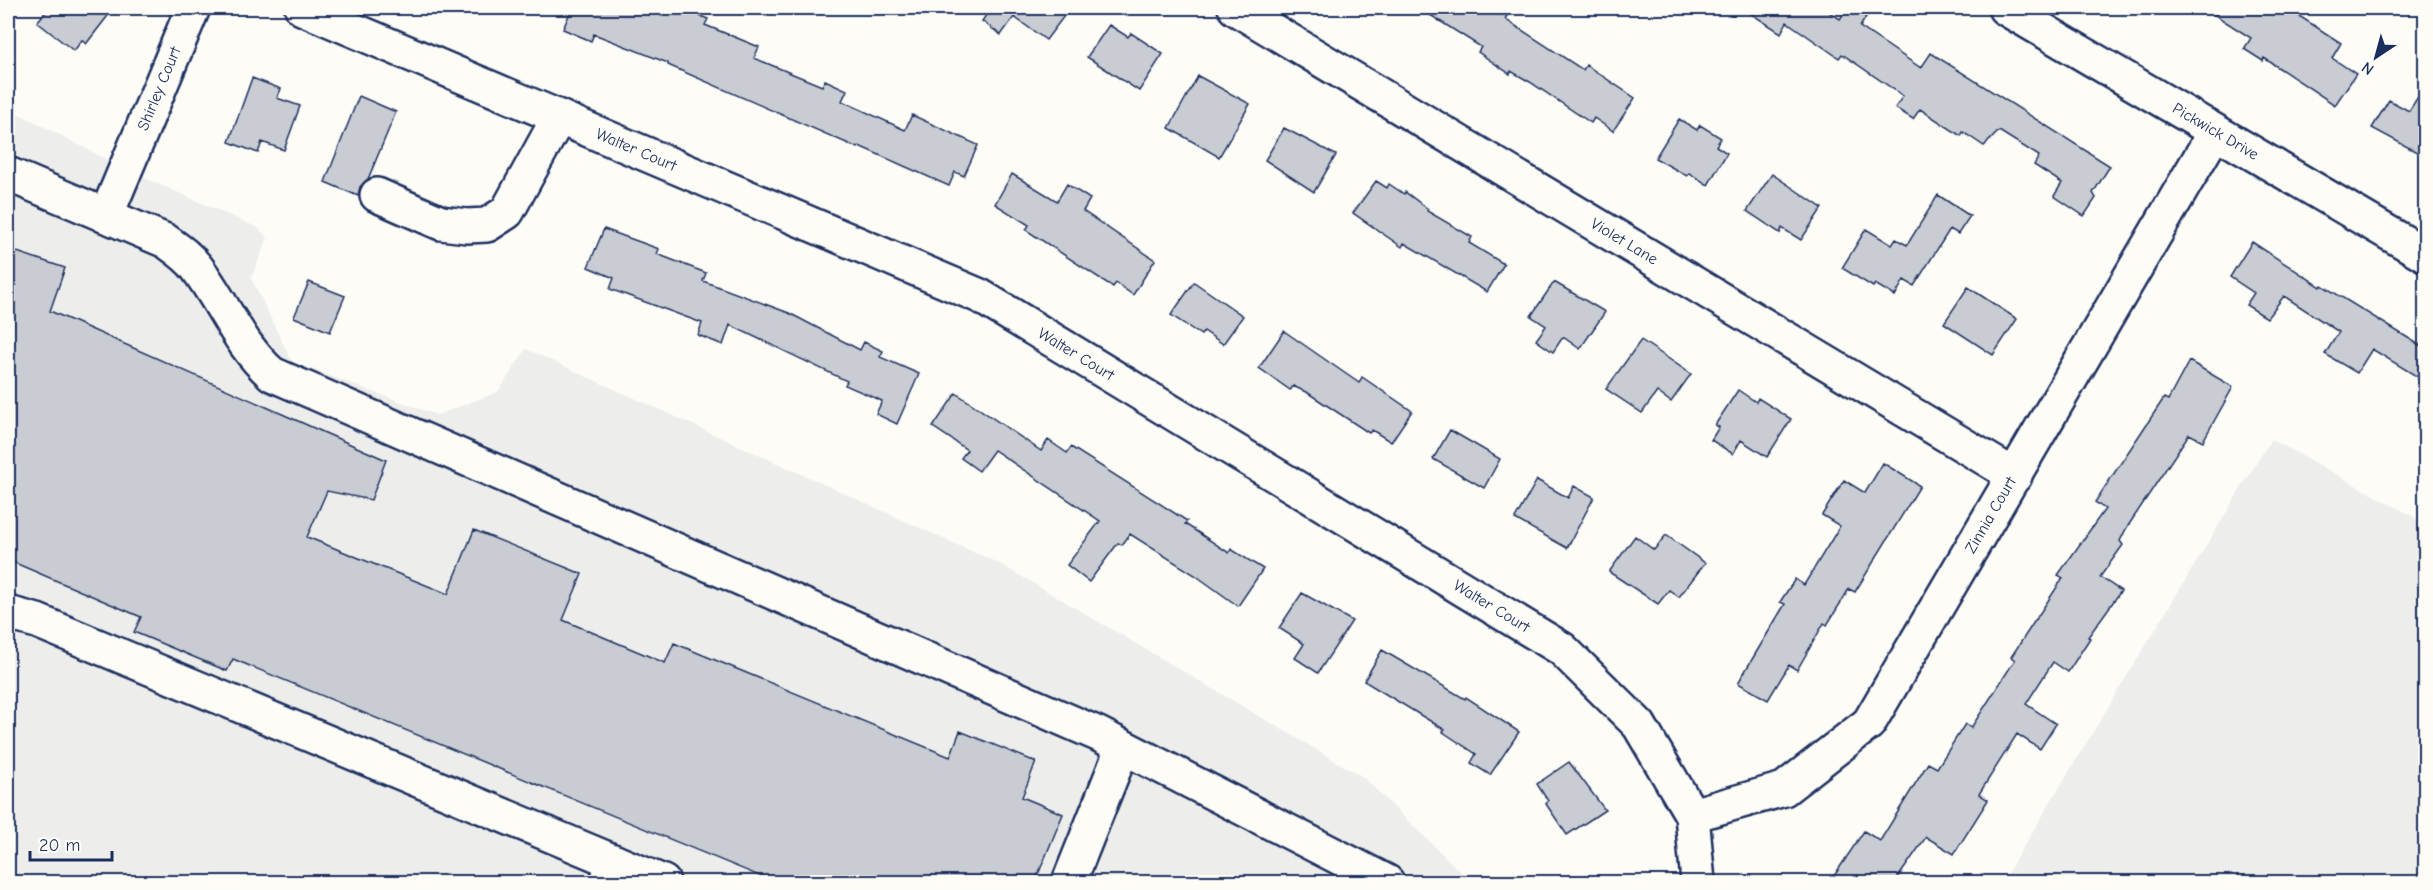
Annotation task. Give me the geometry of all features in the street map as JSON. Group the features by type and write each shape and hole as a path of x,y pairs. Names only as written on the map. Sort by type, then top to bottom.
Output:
{"street":[{"name":"Shirley Court","path":"106,216 193,8"},
{"name":"Walter Court","path":"302,8 980,296 1562,649 1639,725 1692,815 1698,882"},
{"name":"Violet Lane","path":"1235,8 2015,476"},
{"name":"Pickwick Drive","path":"2005,8 2426,255"},
{"path":"377,195 441,223 467,226 487,225 507,212 560,117"},
{"name":"Zinnia Court","path":"1692,815 1784,789 1869,723 2216,132"},
{"path":"8,174 166,241 196,267 252,357 272,374 1123,747 1387,882"},
{"path":"8,612 37,621 611,872 663,882"},
{"path":"1069,882 1123,747"}],"shaded area":[{"path":"8,108 127,170 258,228 268,238 251,278 292,362 437,415 498,392 526,349 1002,565 1363,777 1471,882 8,882"},
{"path":"2271,439 2425,523 2425,882 2002,882"}],"building":[{"path":"49,8 114,8 86,44 82,40 74,51 37,22"},
{"path":"572,8 679,8 708,19 705,25 759,47 754,58 822,86 825,80 847,90 842,101 905,130 912,115 978,145 964,176 955,172 949,186 668,65 668,63 594,34 591,41 563,29"},
{"path":"991,8 1070,8 1046,40 1014,17 1001,35 982,21"},
{"path":"1419,8 1494,8 1507,16 1505,19 1583,70 1586,65 1635,98 1613,131 1594,118 1591,123 1530,82 1511,71 1510,74 1478,52 1481,47"},
{"path":"1742,8 1823,8 1840,19 1848,8 1852,8 1866,17 1860,27 1921,68 1931,53 2110,166 2093,193 2096,198 2084,216 2054,196 2062,183 2034,165 2039,156 1999,131 1984,146 1963,132 1961,136 1920,109 1913,119 1895,108 1903,96 1842,54 1839,58 1787,22 1781,33"},
{"path":"2204,8 2287,8 2341,43 2332,58 2356,74 2335,105 2264,58 2263,61 2244,49 2251,38"},
{"path":"1109,25 1128,37 1131,33 1163,54 1139,91 1087,57"},
{"path":"1198,76 1250,104 1219,157 1169,128"},
{"path":"252,78 281,89 277,98 300,106 284,150 262,142 258,153 229,142"},
{"path":"2426,84 2426,157 2372,128 2389,100 2409,111"},
{"path":"359,96 396,112 368,179 360,187 358,196 325,182"},
{"path":"1679,119 1697,130 1700,125 1721,138 1716,146 1727,153 1708,185 1689,173 1687,176 1655,158"},
{"path":"1284,128 1336,155 1314,192 1265,160"},
{"path":"1012,174 1057,201 1067,184 1090,199 1083,211 1155,260 1133,295 1116,283 1113,287 1026,230 1029,225 995,204"},
{"path":"1772,174 1822,208 1801,240 1782,228 1780,233 1747,211"},
{"path":"1376,181 1387,188 1389,184 1404,194 1405,192 1428,209 1427,211 1472,237 1469,243 1504,264 1487,292 1404,243 1402,247 1353,213"},
{"path":"1938,195 1970,216 1958,234 1950,229 1914,286 1904,280 1895,296 1875,284 1873,287 1842,268 1866,229 1892,245 1896,239 1907,245"},
{"path":"604,229 659,249 657,254 706,273 703,281 789,313 860,350 864,342 883,351 880,357 919,374 897,424 876,414 882,401 845,385 847,381 730,325 723,345 698,335 702,323 610,289 614,278 588,267"},
{"path":"2252,242 2321,287 2322,285 2426,349 2426,382 2372,349 2357,373 2325,354 2339,332 2284,296 2267,318 2246,305 2254,293 2230,277"},
{"path":"8,249 65,268 50,311 386,460 371,500 327,491 307,537 448,594 474,530 582,574 563,620 665,663 674,643 950,757 960,731 1036,762 1022,797 1063,814 1035,882 774,882 233,659 227,671 134,632 141,617 8,560"},
{"path":"309,282 345,296 330,332 294,317"},
{"path":"1194,282 1243,316 1223,344 1204,331 1201,335 1171,315"},
{"path":"1554,282 1605,312 1580,349 1563,337 1553,352 1536,340 1546,326 1531,316"},
{"path":"1968,287 2017,319 1993,355 1944,323"},
{"path":"1284,331 1359,383 1362,377 1412,411 1391,442 1372,430 1369,433 1308,393 1293,386 1290,390 1259,368"},
{"path":"1641,340 1691,374 1671,402 1657,392 1642,413 1606,389"},
{"path":"2189,361 2233,387 2203,441 2189,434 2126,529 2120,541 2123,545 2100,577 2121,591 2088,637 2090,638 2068,672 2053,662 2026,704 2056,724 2040,749 2017,734 1979,794 1988,800 1954,854 1926,837 1895,882 1830,882 1864,831 1880,841 1928,763 1937,768 1965,724 1971,728 2015,660 2011,657 2063,578 2058,575 2105,509 2095,502 2164,398 2168,400"},
{"path":"1738,390 1756,402 1758,398 1791,419 1767,457 1741,440 1733,454 1711,440 1719,427 1715,425"},
{"path":"956,393 1041,451 1048,440 1067,453 1071,447 1187,521 1185,524 1229,553 1231,549 1263,569 1238,606 1195,575 1130,534 1122,545 1118,543 1089,582 1067,565 1100,521 994,450 979,471 961,458 967,450 933,427"},
{"path":"1450,430 1500,459 1484,488 1433,459"},
{"path":"1883,463 1920,486 1855,592 1849,589 1827,625 1824,623 1797,670 1789,665 1768,700 1738,683 1785,604 1780,602 1795,579 1804,585 1840,526 1822,515 1844,480 1865,493"},
{"path":"1537,480 1568,498 1574,486 1594,497 1567,548 1515,519"},
{"path":"1666,535 1705,563 1679,597 1669,590 1658,604 1609,572 1635,536 1654,550"},
{"path":"1302,593 1352,621 1318,673 1295,658 1304,644 1279,628"},
{"path":"1382,650 1465,699 1466,697 1519,732 1490,775 1471,763 1476,754 1443,732 1445,730 1364,681"},
{"path":"1569,762 1605,810 1567,835 1546,804 1548,801 1537,784"}]}
